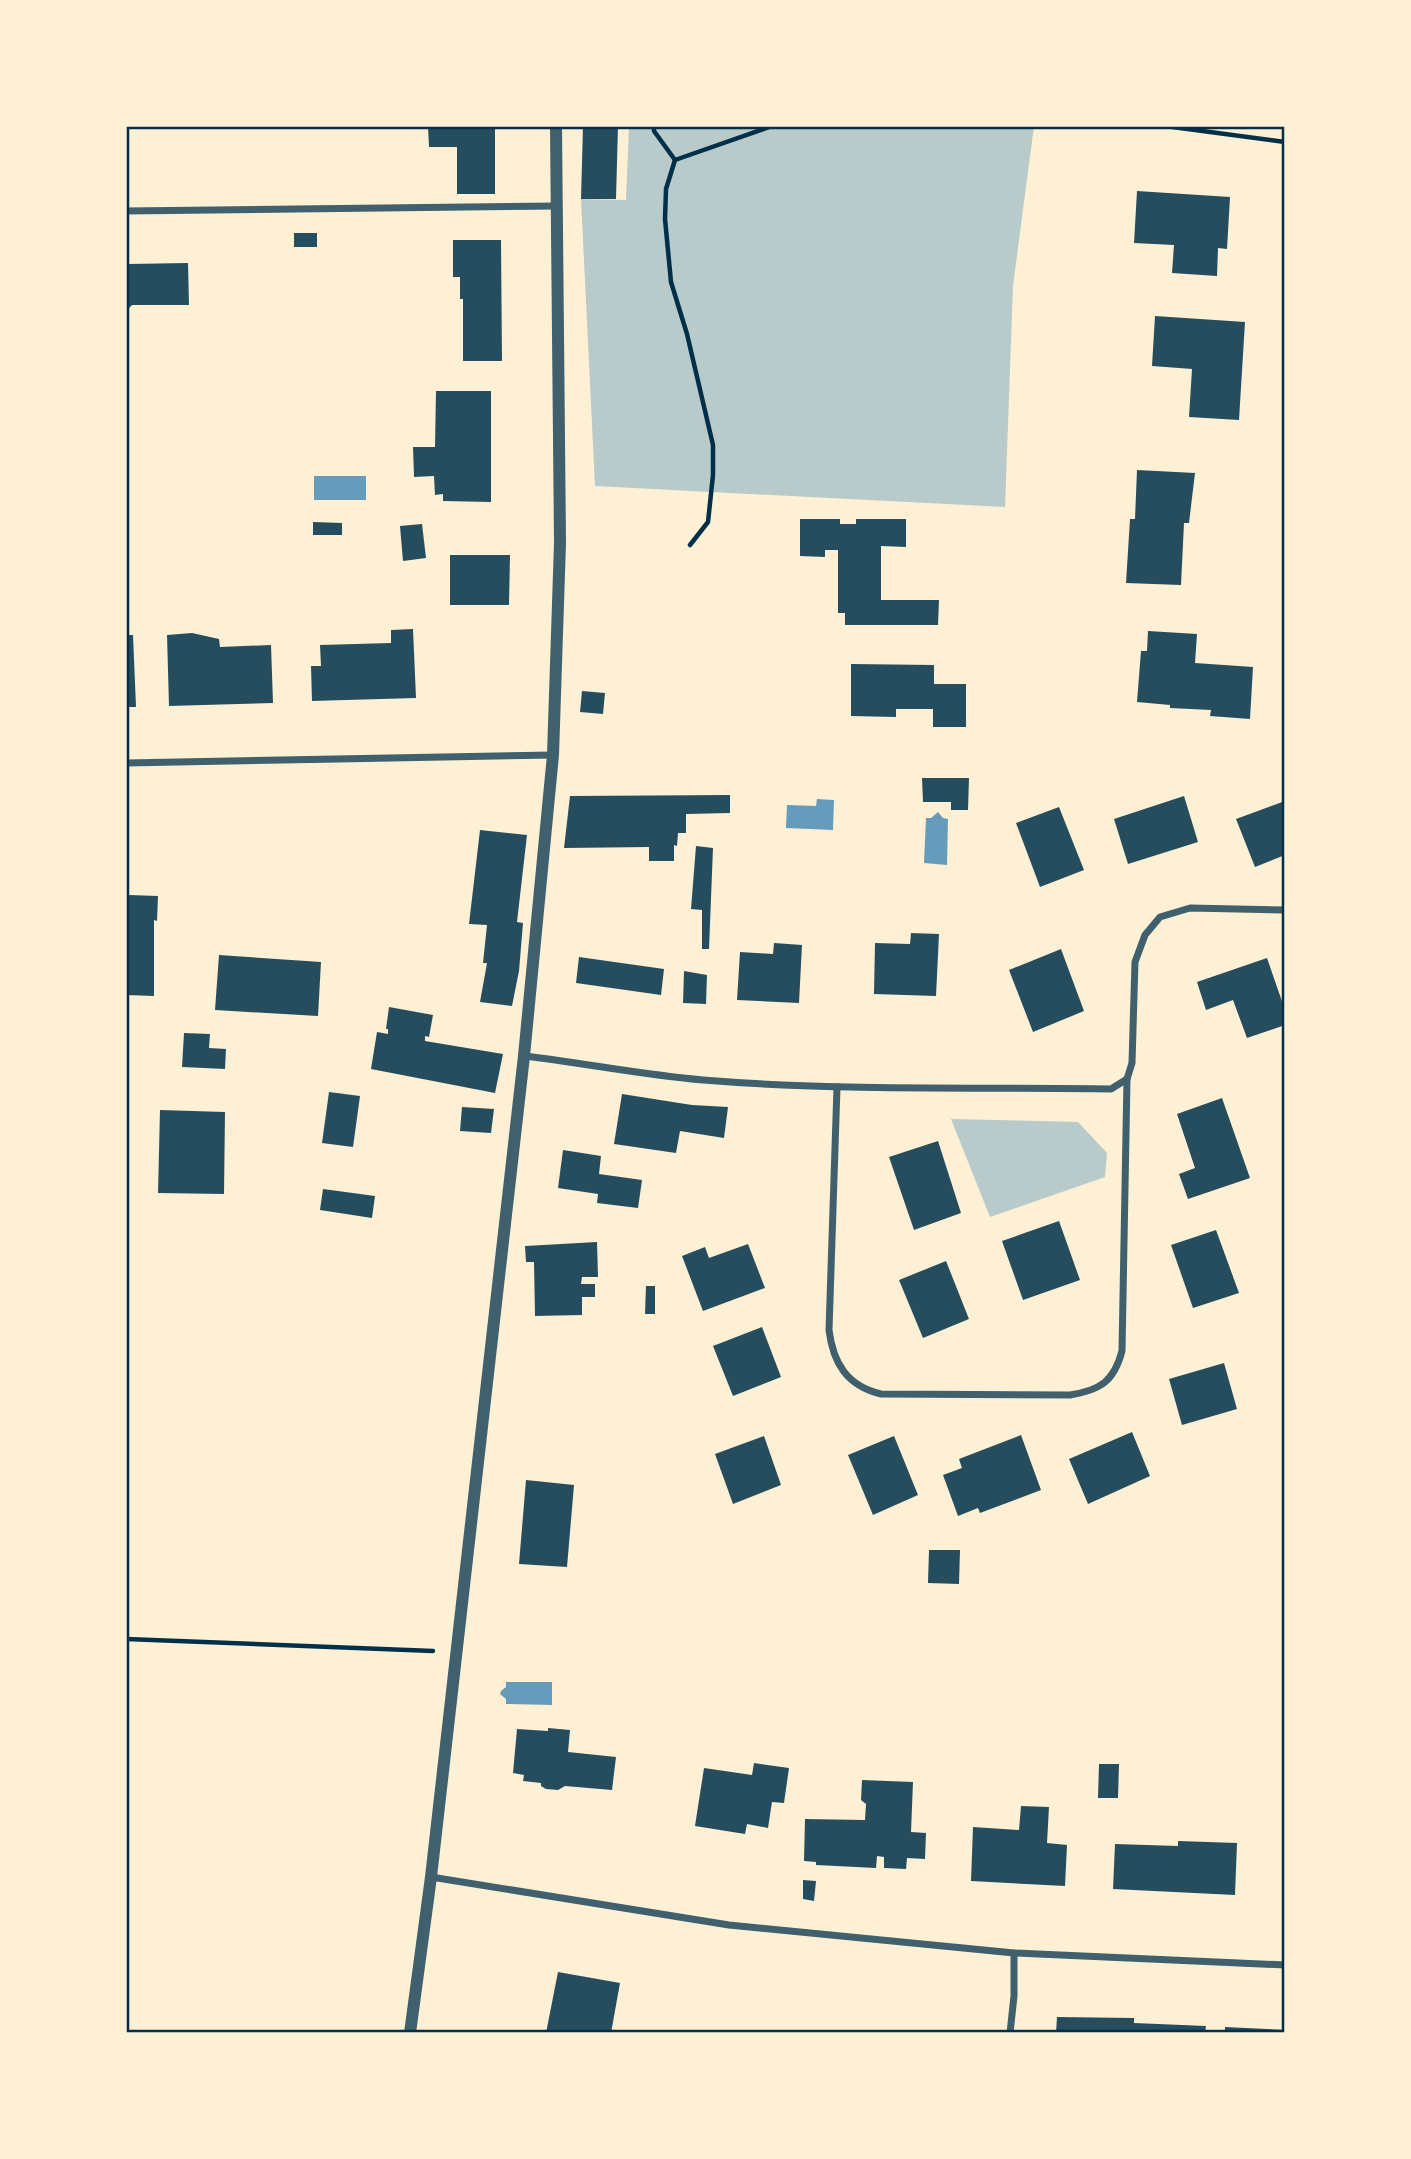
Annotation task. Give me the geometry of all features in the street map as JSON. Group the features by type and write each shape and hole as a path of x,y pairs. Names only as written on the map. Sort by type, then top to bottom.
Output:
{"street":[{"path":"410,2033 431,1877 524,1056 552,755 560,543 556,126"},
{"path":"126,211 555,206"},
{"path":"126,763 552,755"},
{"path":"837,1087 829,1330 831,1350 838,1365 854,1383 868,1391 881,1394 1070,1395 1092,1391 1107,1381 1118,1368 1122,1351 1127,1079 1132,1063 1135,962 1145,935 1160,917 1189,908 1285,910"},
{"path":"524,1056 700,1080 837,1087 1111,1089 1127,1079"},
{"path":"431,1877 729,1925 1014,1953 1285,1965"},
{"path":"1010,2033 1014,1953"}],"path":[{"path":"654,126 654,131 675,160"},
{"path":"675,160 772,126"},
{"path":"1165,126 1285,142"},
{"path":"675,160 666,190 665,219 671,282 687,334 713,445 708,522 690,545"},
{"path":"126,1639 456,1652"}],"shaded area":[{"path":"629,126 1034,126 1013,286 1005,507 595,486 581,199 626,200"},
{"path":"951,1119 1078,1122 1107,1153 1105,1177 990,1217"}],"water":[{"path":"314,476 366,476 366,500 314,500"},
{"path":"817,799 834,800 833,830 786,828 787,805 816,806"},
{"path":"938,812 948,819 947,865 924,863 926,818 931,818"},
{"path":"506,1682 552,1682 552,1705 506,1704 506,1699 500,1694 506,1687"}],"building":[{"path":"428,126 495,126 495,194 457,194 457,147 429,147"},
{"path":"583,126 618,126 616,199 581,199"},
{"path":"1137,191 1230,197 1227,249 1218,248 1217,276 1172,273 1174,245 1134,243"},
{"path":"294,233 317,233 317,247 294,247"},
{"path":"453,240 501,240 502,361 463,361 463,299 460,299 460,277 453,277"},
{"path":"188,263 189,305 132,305 126,311 128,264"},
{"path":"1155,316 1245,322 1239,420 1189,417 1192,369 1152,366"},
{"path":"436,391 491,391 491,502 443,501 443,494 435,495 434,476 414,477 413,447 435,447"},
{"path":"1137,470 1195,473 1189,523 1184,523 1181,585 1126,583 1130,519 1135,519"},
{"path":"800,519 840,519 840,524 856,524 856,519 906,519 906,547 881,546 881,600 939,600 938,625 845,625 845,613 838,613 838,550 825,550 825,557 800,556"},
{"path":"313,522 342,523 342,535 313,535"},
{"path":"422,524 426,558 403,561 400,526"},
{"path":"450,555 510,555 509,605 450,605"},
{"path":"413,629 416,698 312,701 311,666 321,666 320,645 391,643 391,630"},
{"path":"1148,631 1197,634 1195,663 1253,667 1250,719 1210,716 1211,710 1170,708 1170,705 1137,702 1141,651 1147,651"},
{"path":"192,633 219,639 220,647 271,645 273,703 169,706 167,635"},
{"path":"126,635 133,635 136,707 126,707"},
{"path":"851,664 934,665 934,684 966,684 966,727 933,727 933,709 896,709 896,717 851,716"},
{"path":"582,691 605,693 603,714 580,712"},
{"path":"922,778 969,778 968,810 951,810 951,802 923,802"},
{"path":"730,795 730,813 686,814 686,833 678,833 677,846 674,845 674,861 649,861 649,847 564,848 570,796"},
{"path":"1184,796 1198,842 1128,864 1114,819"},
{"path":"1285,801 1285,855 1255,867 1236,819"},
{"path":"1059,807 1084,870 1040,887 1016,823"},
{"path":"480,830 527,835 517,922 523,923 519,971 512,1006 480,1002 487,963 483,963 487,925 469,924"},
{"path":"696,846 713,848 709,949 702,949 702,910 691,909"},
{"path":"126,878 129,878 129,895 158,896 157,921 154,920 154,996 126,995"},
{"path":"911,933 939,934 936,996 874,994 875,943 910,944"},
{"path":"774,943 802,945 799,1003 737,1000 740,952 773,954"},
{"path":"1061,949 1084,1011 1033,1032 1009,970"},
{"path":"219,955 321,962 318,1016 215,1010"},
{"path":"579,957 664,969 661,995 576,983"},
{"path":"1267,958 1285,1010 1285,1025 1247,1038 1233,1000 1206,1010 1197,982"},
{"path":"684,971 707,975 706,1004 683,1003"},
{"path":"389,1007 433,1015 429,1037 425,1036 425,1041 503,1054 495,1093 371,1069 377,1032 388,1034 386,1029"},
{"path":"184,1033 210,1034 209,1048 226,1049 225,1069 182,1067"},
{"path":"329,1092 360,1096 353,1147 322,1143"},
{"path":"622,1094 692,1105 728,1107 724,1138 680,1131 676,1153 614,1144"},
{"path":"1222,1098 1250,1178 1188,1199 1179,1174 1195,1168 1177,1114"},
{"path":"462,1107 494,1109 491,1133 460,1131"},
{"path":"160,1110 225,1112 224,1194 158,1193"},
{"path":"938,1141 961,1213 914,1230 889,1157"},
{"path":"563,1150 601,1156 599,1174 642,1180 638,1208 597,1203 598,1194 558,1188"},
{"path":"323,1189 375,1196 372,1218 320,1210"},
{"path":"1059,1221 1080,1280 1023,1300 1002,1241"},
{"path":"1216,1230 1239,1293 1193,1308 1171,1245"},
{"path":"597,1242 598,1277 582,1277 581,1284 595,1284 595,1297 582,1297 582,1315 535,1316 534,1262 526,1262 525,1246"},
{"path":"748,1244 765,1288 703,1311 682,1256 705,1247 709,1258"},
{"path":"946,1261 969,1319 923,1338 899,1280"},
{"path":"646,1286 655,1286 655,1314 645,1314"},
{"path":"762,1327 781,1377 733,1396 713,1346"},
{"path":"1224,1363 1237,1409 1182,1425 1169,1379"},
{"path":"1132,1432 1150,1476 1088,1504 1069,1459"},
{"path":"1021,1435 1041,1490 980,1513 978,1508 958,1516 943,1475 962,1468 959,1459"},
{"path":"764,1436 781,1485 733,1504 715,1454"},
{"path":"894,1436 918,1495 873,1515 848,1455"},
{"path":"526,1480 574,1485 567,1567 519,1564"},
{"path":"929,1550 960,1550 959,1584 928,1583"},
{"path":"548,1728 570,1730 568,1752 616,1757 612,1790 565,1786 558,1790 546,1789 541,1783 523,1781 524,1775 513,1773 517,1729 548,1731"},
{"path":"754,1763 789,1768 784,1803 772,1802 768,1828 747,1824 745,1834 695,1826 704,1768 752,1775"},
{"path":"1099,1764 1119,1764 1118,1798 1098,1798"},
{"path":"862,1780 913,1782 911,1832 926,1833 925,1859 907,1858 906,1869 884,1868 884,1857 877,1856 876,1868 816,1865 816,1862 804,1861 805,1819 865,1820 866,1804 861,1800"},
{"path":"1021,1806 1049,1807 1047,1843 1067,1845 1065,1886 971,1881 973,1827 1019,1830"},
{"path":"1178,1841 1237,1843 1235,1895 1113,1889 1115,1844 1178,1846"},
{"path":"803,1880 816,1881 814,1901 803,1899"},
{"path":"558,1972 620,1983 611,2033 546,2033"},
{"path":"1057,2017 1134,2018 1134,2023 1206,2026 1205,2033 1056,2033"},
{"path":"1225,2027 1285,2030 1285,2033 1225,2033"}]}
